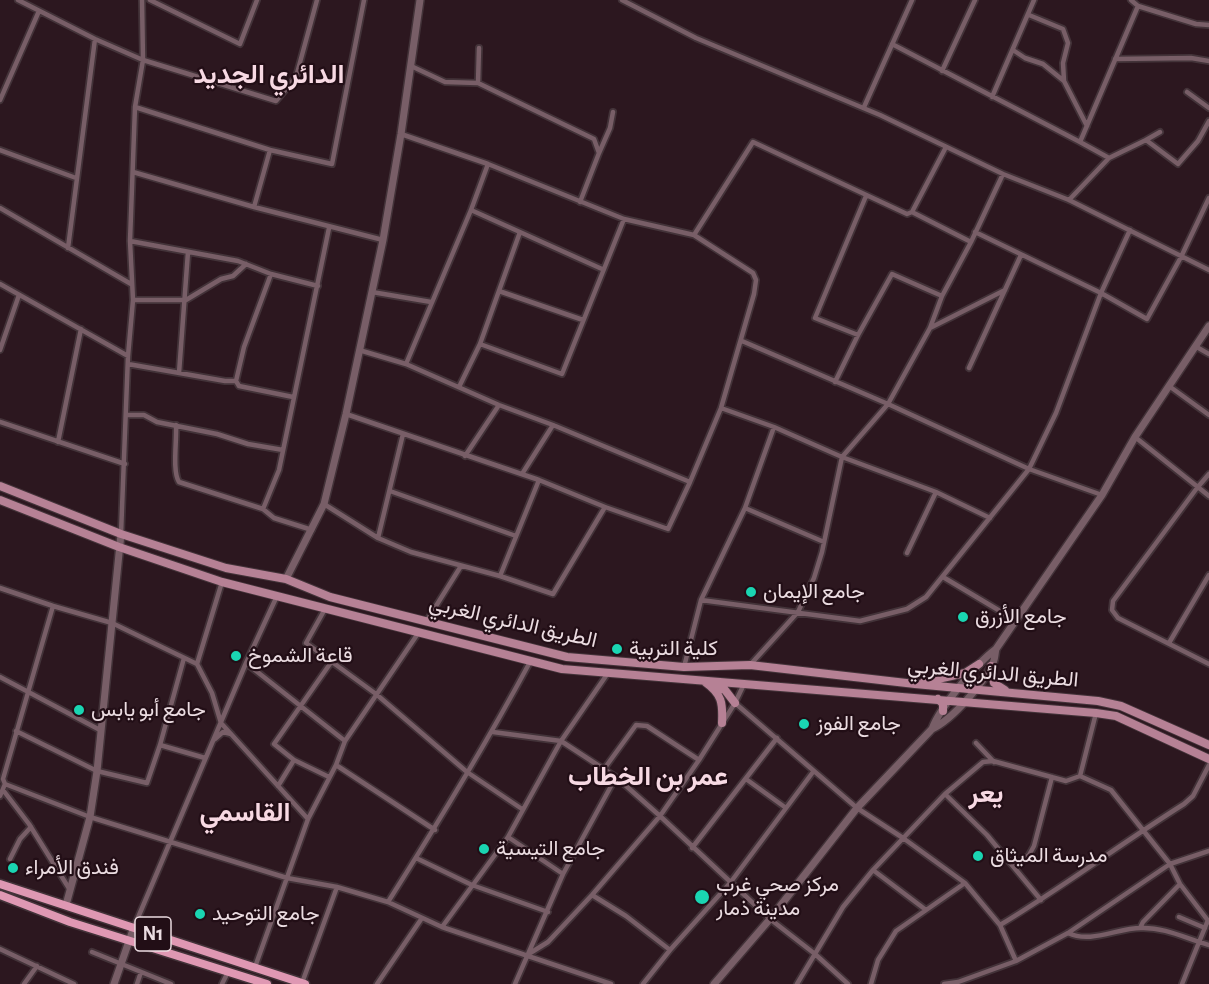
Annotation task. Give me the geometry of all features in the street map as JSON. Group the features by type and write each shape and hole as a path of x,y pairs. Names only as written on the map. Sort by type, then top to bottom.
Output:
{"highway":[{"name":"N1","path":"0,884 304,983"},
{"name":"N1","path":"0,895 70,922 267,984"}],"main road":[{"name":"الطريق الدائري الغربي","path":"0,486 121,534 226,568 286,579 330,597 556,654 615,662 684,667 750,665 915,684 1098,701 1121,706 1209,745"},
{"name":"الطريق الدائري الغربي","path":"0,500 119,547 222,582 562,669 1096,713 1116,716 1209,759"},
{"path":"222,582 226,568"},
{"path":"419,632 426,622"},
{"path":"608,673 615,662"},
{"path":"915,684 965,673 979,664"},
{"path":"991,666 994,683 1009,692"},
{"path":"704,681 725,690 735,703"},
{"path":"704,681 717,690 723,708 722,723"},
{"path":"938,699 943,704 943,711"}],"street":[{"path":"18,0 94,39 143,60 276,101 297,77 317,0"},
{"path":"66,905 90,817 97,771 121,534 128,356 133,300 130,241 135,107 143,60 142,0"},
{"path":"150,0 240,44 257,0"},
{"path":"135,107 270,150 332,164 364,0"},
{"path":"286,579 324,504 346,414 383,240 420,0"},
{"path":"622,0 696,38 864,108 1003,174 1069,200 1209,270"},
{"path":"864,108 912,0"},
{"path":"942,71 975,0"},
{"path":"992,97 1034,0"},
{"path":"1131,0 1138,6 1196,24 1209,25"},
{"path":"1080,142 1138,6"},
{"path":"0,100 39,11"},
{"path":"1029,15 1063,29 1068,43 1063,63 1064,81 1087,126"},
{"path":"68,248 94,39"},
{"path":"892,44 1109,158"},
{"path":"478,83 479,48"},
{"path":"1013,50 1025,58 1043,64 1064,81"},
{"path":"1115,59 1191,58 1209,61"},
{"path":"411,66 445,81 478,83 594,139 599,153"},
{"path":"1187,92 1209,108"},
{"path":"580,202 610,128 613,112"},
{"path":"1146,140 1178,164 1198,141 1209,121"},
{"path":"1069,200 1109,158 1160,132"},
{"path":"346,414 539,480 605,507 668,529 721,408 755,287 756,280 753,273 694,235 624,219 488,164 401,134"},
{"path":"694,235 753,142 866,196 908,214 912,212 971,242"},
{"path":"912,212 946,147"},
{"path":"0,150 76,178"},
{"path":"254,207 270,150"},
{"path":"406,364 488,164"},
{"path":"134,172 329,228 383,240"},
{"path":"750,665 798,612 814,578 842,457 888,404 930,328 942,296 1003,174"},
{"path":"858,335 815,318 866,196"},
{"path":"975,232 1101,293 1147,319 1181,257 1209,198"},
{"path":"0,208 131,284"},
{"path":"471,210 602,269"},
{"path":"480,344 562,374 602,269 624,219"},
{"path":"263,509 279,470 329,228"},
{"path":"701,600 861,621 907,609 926,597 1029,469 1056,413 1101,293 1130,230"},
{"path":"459,387 480,344 520,232"},
{"path":"130,241 246,264 271,274 318,286"},
{"path":"179,373 188,252"},
{"path":"969,368 1022,255"},
{"path":"133,300 186,300 221,279 233,276 246,264"},
{"path":"271,274 244,347 236,381 239,386 293,398"},
{"path":"835,382 892,274 942,296"},
{"path":"0,284 128,356"},
{"path":"930,328 1005,290"},
{"path":"499,291 583,320"},
{"path":"372,292 431,302"},
{"path":"0,350 19,295"},
{"path":"715,983 770,919 857,808 932,729 959,688 979,664 996,649 1102,495 1135,437 1209,326"},
{"path":"58,442 81,329"},
{"path":"741,340 1029,469 1102,495"},
{"path":"1196,346 1209,354"},
{"path":"360,350 406,364 499,405 554,425 690,482"},
{"path":"128,364 236,381"},
{"path":"1169,386 1209,415"},
{"path":"465,456 499,405"},
{"path":"721,408 936,492 990,518"},
{"path":"127,415 144,415 158,422 283,450"},
{"path":"0,422 125,464"},
{"path":"176,425 175,475 179,482 263,509 274,518 312,530"},
{"path":"522,474 554,425"},
{"path":"684,667 701,600 745,508 774,427"},
{"path":"378,538 403,434"},
{"path":"1135,437 1209,496"},
{"path":"1209,474 1113,601 1112,610 1118,618 1209,663"},
{"path":"500,576 539,480"},
{"path":"390,491 516,536"},
{"path":"907,553 936,492"},
{"path":"324,504 378,538 411,552 500,576 553,594 605,507"},
{"path":"745,508 824,542"},
{"path":"426,622 461,566"},
{"path":"1169,643 1209,575"},
{"path":"943,577 1016,620"},
{"path":"197,664 222,582"},
{"path":"0,588 112,623 197,664 212,693 221,723 308,819"},
{"path":"114,984 134,927 246,663 277,596"},
{"path":"0,796 15,731 53,606"},
{"path":"325,609 306,643 376,693 467,772 522,808"},
{"path":"255,968 308,819 336,765 345,741 419,632"},
{"path":"932,729 940,725 976,689 994,662 996,649"},
{"path":"15,731 97,771 147,783 184,658"},
{"path":"329,777 294,760 274,744 332,662"},
{"path":"388,902 435,830 467,772 493,732 530,662"},
{"path":"246,663 345,741"},
{"path":"442,927 508,837 561,741 608,673"},
{"path":"0,678 100,730"},
{"path":"527,955 548,942 660,816 699,760 735,703 744,684"},
{"path":"735,703 857,808 965,883 1000,925 1016,960"},
{"path":"1080,776 1096,713"},
{"path":"604,769 636,725 647,726 699,760"},
{"path":"213,741 223,732 231,734"},
{"path":"493,732 561,741 616,777 770,919 815,954 848,984"},
{"path":"692,848 777,738"},
{"path":"976,743 994,762"},
{"path":"160,745 206,758"},
{"path":"278,786 294,760"},
{"path":"797,984 843,907 873,870 945,794 983,762 994,762 1066,781 1080,776 1111,790 1170,864 1180,884 1208,921 1182,984"},
{"path":"336,765 435,830"},
{"path":"1000,925 1184,804 1193,796 1209,765"},
{"path":"643,984 730,883 813,772"},
{"path":"515,984 563,874 616,777"},
{"path":"1015,867 1029,855 1034,846 1052,777"},
{"path":"746,779 786,808"},
{"path":"3,780 90,817 287,878 337,887 388,902 442,927 611,984"},
{"path":"3,790 31,827 70,890"},
{"path":"945,794 987,836 1041,900"},
{"path":"10,859 20,838 31,827"},
{"path":"508,837 563,874"},
{"path":"944,984 958,983 1016,960 1068,933 1170,864 1209,851"},
{"path":"416,858 472,885 548,912"},
{"path":"873,870 926,910"},
{"path":"871,984 878,960 896,932 965,883"},
{"path":"1140,928 1143,922 1180,884"},
{"path":"304,983 337,887"},
{"path":"592,895 626,916 670,950"},
{"path":"1179,917 1205,928"},
{"path":"377,984 422,918"},
{"path":"1068,933 1080,938 1140,928 1169,931 1209,945"},
{"path":"0,949 74,984"},
{"path":"93,952 168,984"},
{"path":"24,984 37,966"},
{"path":"137,984 141,972"},
{"path":"222,984 228,972"}],"place":[{"name":"جامع الإيمان","path":"751,592"},
{"name":"جامع الأزرق","path":"963,617"},
{"name":"كلية التربية","path":"617,649"},
{"name":"قاعة الشموخ","path":"236,656"},
{"name":"جامع أبو يابس","path":"79,710"},
{"name":"جامع الفوز","path":"804,724"},
{"name":"جامع التيسية","path":"484,849"},
{"name":"مدرسة الميثاق","path":"978,856"},
{"name":"فندق الأمراء","path":"13,868"},
{"name":"مركز صحي غرب مدينة ذمار","path":"702,897"},
{"name":"جامع التوحيد","path":"200,914"}],"district":[{"name":"الدائري الجديد","path":"269,75"},
{"name":"عمر بن الخطاب","path":"648,777"},
{"name":"يعر","path":"986,794"},
{"name":"القاسمي","path":"245,813"}]}
